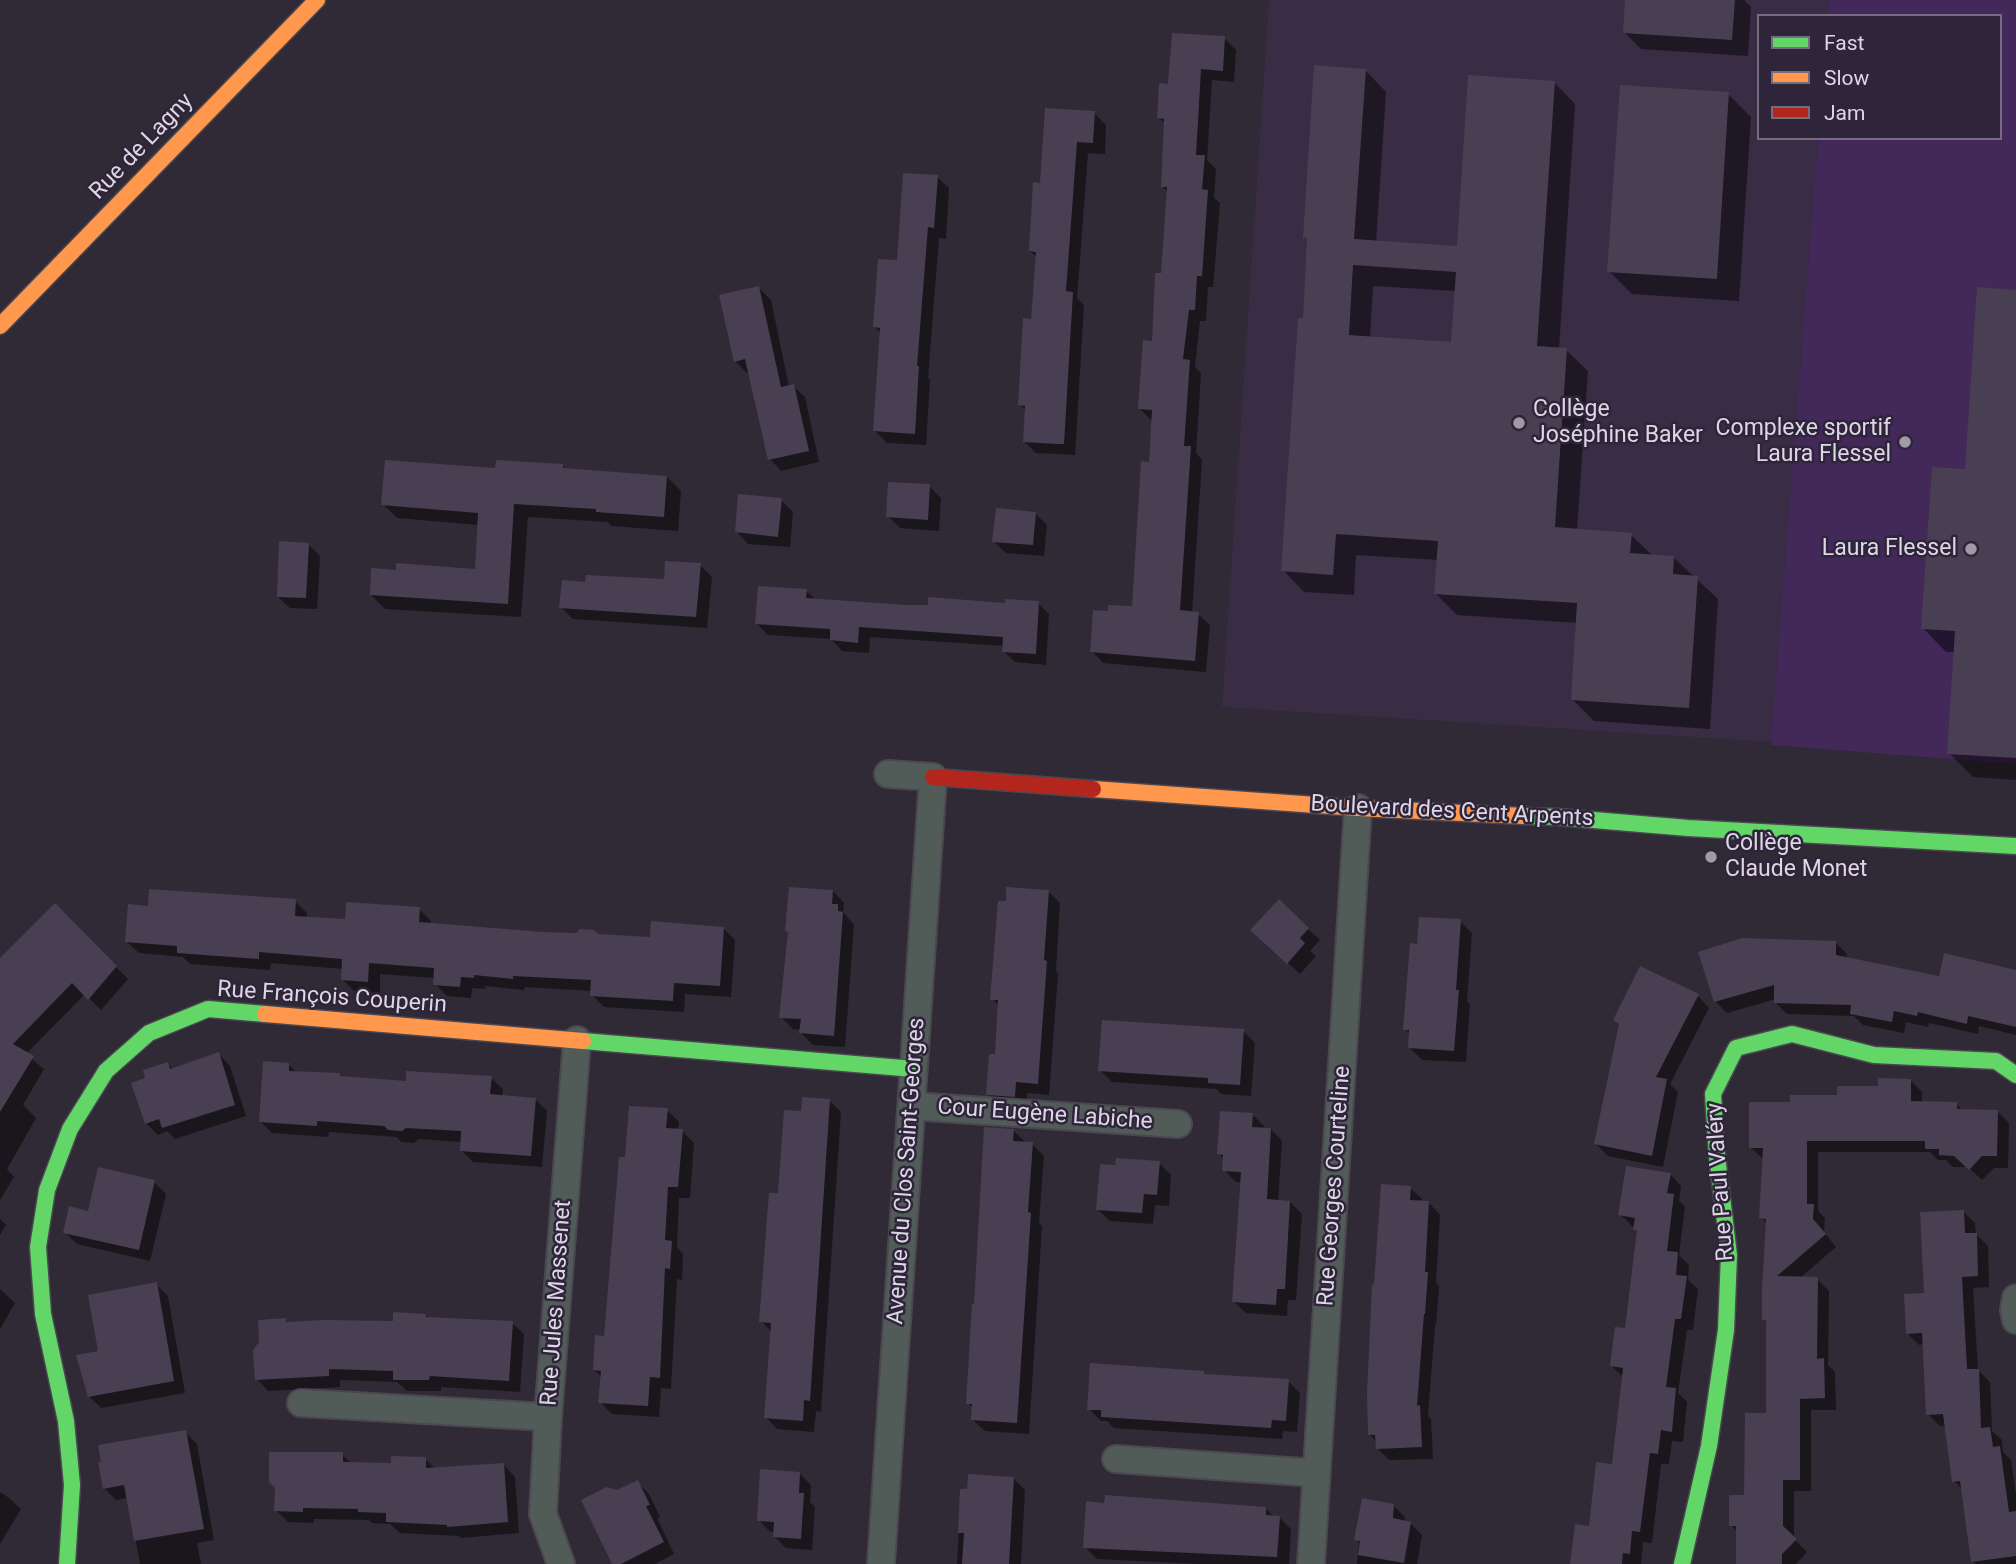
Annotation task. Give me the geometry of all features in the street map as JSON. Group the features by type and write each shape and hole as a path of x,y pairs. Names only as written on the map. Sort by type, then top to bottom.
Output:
{"street":[{"name":"Rue de Lagny","path":"0,326 317,0"},
{"name":"Boulevard des Cent Arpents","path":"888,774 1358,808 1558,817 1688,828 2016,846"},
{"name":"Avenue du Clos Saint-Georges","path":"881,1564 933,777"},
{"name":"Rue Georges Courteline","path":"1311,1564 1358,808"},
{"name":"Rue François Couperin","path":"64,1563 72,1485 66,1422 43,1314 38,1247 47,1189 71,1129 106,1072 149,1033 208,1009 914,1069"},
{"name":"Rue Paul Valéry","path":"1682,1564 1709,1446 1726,1330 1729,1255 1717,1156 1713,1094 1736,1048 1791,1034 1874,1055 1996,1061 2016,1075"},
{"name":"Rue Jules Massenet","path":"561,1564 543,1514 577,1040"},
{"name":"Cour Eugène Labiche","path":"912,1106 1178,1124"},
{"path":"2016,1298 2016,1320"},
{"path":"301,1403 548,1417"},
{"path":"1116,1459 1316,1473"}],"shaded area":[{"name":"Collège Joséphine Baker","path":"1269,0 1829,0 1828,14 1757,14 1757,140 1818,140 1772,742 1222,707"},
{"name":"Complexe sportif Laura Flessel","path":"1829,0 2016,0 2016,764 1771,745 1818,140 2002,140 2002,14 1828,14"}],"building":[{"path":"1625,0 1735,0 1732,40 1623,33"},
{"path":"1172,33 1225,36 1223,71 1201,69 1196,155 1205,155 1202,189 1208,190 1202,276 1197,276 1195,310 1189,310 1183,359 1190,360 1184,446 1191,446 1180,610 1199,612 1195,661 1090,652 1093,610 1108,611 1108,605 1132,606 1141,461 1149,462 1152,410 1138,409 1143,340 1152,341 1155,273 1161,273 1167,187 1161,187 1164,119 1157,118 1159,83 1168,84"},
{"path":"1314,65 1366,69 1354,239 1457,246 1468,75 1555,81 1537,346 1567,348 1555,527 1632,533 1630,553 1674,556 1673,574 1698,576 1689,708 1571,700 1577,603 1434,594 1438,541 1336,534 1333,575 1281,571 1298,318 1303,318 1307,238 1303,238","holes":["1353,265 1456,272 1451,342 1349,335"]},
{"path":"1620,85 1729,92 1717,279 1607,272"},
{"path":"1045,108 1095,111 1093,143 1077,142 1066,291 1073,292 1064,444 1023,442 1025,406 1018,405 1023,318 1031,319 1036,252 1029,251 1033,182 1040,183"},
{"path":"903,173 938,175 934,228 928,227 917,366 915,434 873,431 880,328 873,327 878,259 897,260"},
{"path":"759,286 781,387 794,384 809,451 768,460 745,359 734,362 719,295"},
{"name":"Laura Flessel","path":"1977,287 2016,290 2016,758 1947,754 1955,631 1921,629 1932,467 1965,469"},
{"path":"385,460 495,468 496,460 563,464 563,468 667,476 664,517 514,504 508,604 370,595 371,568 396,570 396,563 475,569 478,513 381,505"},
{"path":"888,482 930,484 928,520 886,517"},
{"path":"738,494 782,498 778,537 735,532"},
{"path":"996,508 1036,512 1033,545 992,542"},
{"path":"279,541 309,543 306,598 277,597"},
{"path":"665,561 701,563 696,617 559,608 562,580 585,582 586,575 664,579"},
{"path":"758,586 807,589 806,598 907,605 928,605 928,597 1005,603 1005,599 1039,601 1036,654 1002,652 1003,637 859,627 858,643 830,640 830,629 755,624"},
{"path":"789,887 833,890 832,904 838,904 838,911 843,912 834,1036 799,1033 801,1019 779,1018 788,932 785,931"},
{"path":"1006,887 1049,890 1038,1084 1016,1082 1015,1097 986,1095 989,1054 995,1054 998,1000 990,1000 998,901 1006,901"},
{"path":"149,889 296,899 295,916 345,919 346,902 420,907 419,922 544,932 576,933 580,929 594,930 598,934 650,937 651,921 724,927 720,986 674,983 673,1001 590,996 591,980 513,976 513,979 474,975 474,978 461,977 460,987 433,985 434,968 369,963 368,982 341,980 342,959 259,952 259,959 177,953 177,946 125,942 128,904 148,906"},
{"path":"1279,899 1309,928 1300,938 1305,943 1287,964 1250,930"},
{"path":"55,903 117,966 88,1000 72,983 13,1044 34,1056 0,1112 0,958"},
{"path":"1419,917 1461,919 1454,1051 1408,1048 1409,1030 1403,1030 1410,943 1417,944"},
{"path":"1742,938 1836,941 1836,955 1939,976 1944,953 2016,970 2016,1027 1968,1016 1967,1024 1918,1012 1917,1016 1894,1011 1892,1022 1850,1014 1851,1005 1774,1003 1774,985 1714,1002 1698,952"},
{"path":"1640,966 1699,994 1656,1077 1667,1079 1652,1156 1594,1144 1619,1024 1613,1020"},
{"path":"1102,1020 1244,1029 1240,1085 1208,1083 1208,1078 1098,1071"},
{"path":"219,1052 235,1105 162,1128 159,1119 145,1124 131,1083 145,1078 143,1070 168,1062 170,1069"},
{"path":"263,1061 289,1063 289,1071 340,1073 340,1076 406,1081 406,1071 492,1076 490,1094 536,1098 531,1156 460,1151 461,1131 406,1128 402,1131 388,1130 384,1126 317,1121 317,1126 259,1122"},
{"path":"1878,1078 1911,1079 1911,1101 1957,1102 1957,1109 1998,1110 1997,1156 1982,1156 1969,1170 1954,1156 1939,1155 1939,1149 1925,1149 1925,1141 1807,1141 1807,1204 1814,1204 1813,1219 1826,1234 1777,1276 1818,1277 1817,1359 1824,1358 1825,1398 1800,1399 1800,1480 1783,1480 1783,1526 1797,1539 1782,1554 1782,1564 1736,1564 1736,1526 1729,1526 1729,1495 1744,1495 1745,1413 1766,1413 1766,1320 1762,1320 1762,1290 1766,1219 1759,1218 1763,1148 1749,1148 1749,1102 1790,1102 1790,1095 1837,1095 1837,1086 1878,1086"},
{"path":"802,1097 830,1099 810,1401 804,1400 803,1421 764,1418 771,1323 759,1322 769,1193 778,1193 784,1110 801,1111"},
{"path":"629,1106 668,1108 666,1128 683,1129 678,1187 668,1187 665,1240 672,1241 670,1269 665,1268 660,1378 650,1377 648,1406 598,1403 601,1371 593,1370 595,1335 604,1336 619,1157 625,1157"},
{"path":"1220,1111 1253,1113 1252,1127 1271,1128 1267,1199 1290,1201 1285,1289 1277,1289 1276,1305 1232,1302 1241,1172 1222,1171 1223,1155 1217,1154"},
{"path":"984,1127 1014,1129 1013,1141 1033,1142 1017,1423 971,1420 972,1404 966,1404"},
{"path":"1116,1158 1160,1161 1157,1195 1144,1194 1142,1213 1096,1210 1100,1164 1115,1165"},
{"path":"1626,1166 1671,1173 1667,1193 1674,1194 1667,1251 1678,1252 1676,1275 1687,1276 1681,1319 1675,1319 1666,1387 1676,1388 1672,1432 1661,1430 1658,1454 1650,1453 1640,1532 1632,1531 1630,1554 1623,1553 1622,1564 1570,1564 1575,1524 1589,1526 1596,1462 1612,1464 1623,1368 1610,1366 1615,1327 1625,1328 1637,1230 1633,1230 1635,1218 1618,1215"},
{"path":"98,1167 155,1180 139,1250 63,1233 69,1206 88,1211"},
{"path":"1381,1184 1411,1186 1410,1200 1429,1201 1425,1272 1428,1272 1417,1406 1420,1405 1422,1447 1376,1449 1375,1435 1368,1435 1367,1393 1372,1284 1374,1285"},
{"path":"1964,1210 1965,1233 1977,1233 1978,1276 1962,1277 1967,1369 1979,1369 1981,1428 1990,1427 1993,1447 2000,1446 2009,1512 2016,1511 2016,1556 1971,1562 1960,1481 1952,1482 1943,1414 1926,1415 1922,1333 1906,1334 1904,1294 1924,1293 1920,1212"},
{"path":"157,1282 174,1381 88,1397 76,1355 98,1351 88,1295"},
{"path":"393,1312 426,1314 426,1317 513,1321 509,1381 430,1376 429,1380 393,1380 393,1371 329,1369 329,1376 255,1380 253,1350 259,1342 258,1320 286,1318 286,1322 393,1321"},
{"path":"1090,1363 1289,1379 1286,1421 1272,1420 1271,1428 1101,1417 1101,1410 1087,1410"},
{"path":"186,1430 204,1529 134,1541 124,1485 103,1489 98,1445"},
{"path":"269,1452 343,1452 343,1462 391,1463 391,1456 426,1457 426,1468 504,1463 508,1522 447,1527 386,1522 386,1513 358,1512 358,1509 303,1508 303,1512 274,1511 275,1488 269,1482"},
{"path":"760,1469 800,1472 799,1493 804,1493 801,1539 773,1537 774,1522 757,1521"},
{"path":"968,1474 1014,1477 1009,1564 962,1564 964,1533 958,1533 960,1489 967,1489"},
{"path":"638,1480 650,1505 646,1506 664,1542 621,1564 612,1564 581,1500 607,1487 617,1490"},
{"path":"1105,1495 1266,1507 1266,1515 1280,1516 1277,1557 1083,1548 1086,1501 1104,1503"},
{"path":"1362,1498 1394,1504 1393,1518 1411,1522 1404,1563 1358,1555 1360,1541 1354,1540"}],"traffic: fast":[{"path":"1524,816 2016,846"},
{"path":"67,1564 72,1485 66,1421 43,1314 38,1247 47,1190 70,1129 106,1071 149,1033 208,1009 265,1014"},
{"path":"1682,1564 1709,1446 1726,1330 1729,1255 1717,1156 1713,1094 1736,1048 1792,1034 1874,1055 1996,1061 2016,1075"},
{"path":"583,1041 914,1069"}],"traffic: slow":[{"path":"0,326 317,0"},
{"path":"1093,789 1358,808 1524,816"},
{"path":"265,1014 583,1041"}],"traffic: jam":[{"path":"933,777 1093,789"}],"place":[{"name":"Collège Joséphine Baker","path":"1519,423"},
{"name":"Complexe sportif Laura Flessel","path":"1905,442"},
{"name":"Laura Flessel","path":"1971,549"},
{"name":"Collège Claude Monet","path":"1711,857"}]}
